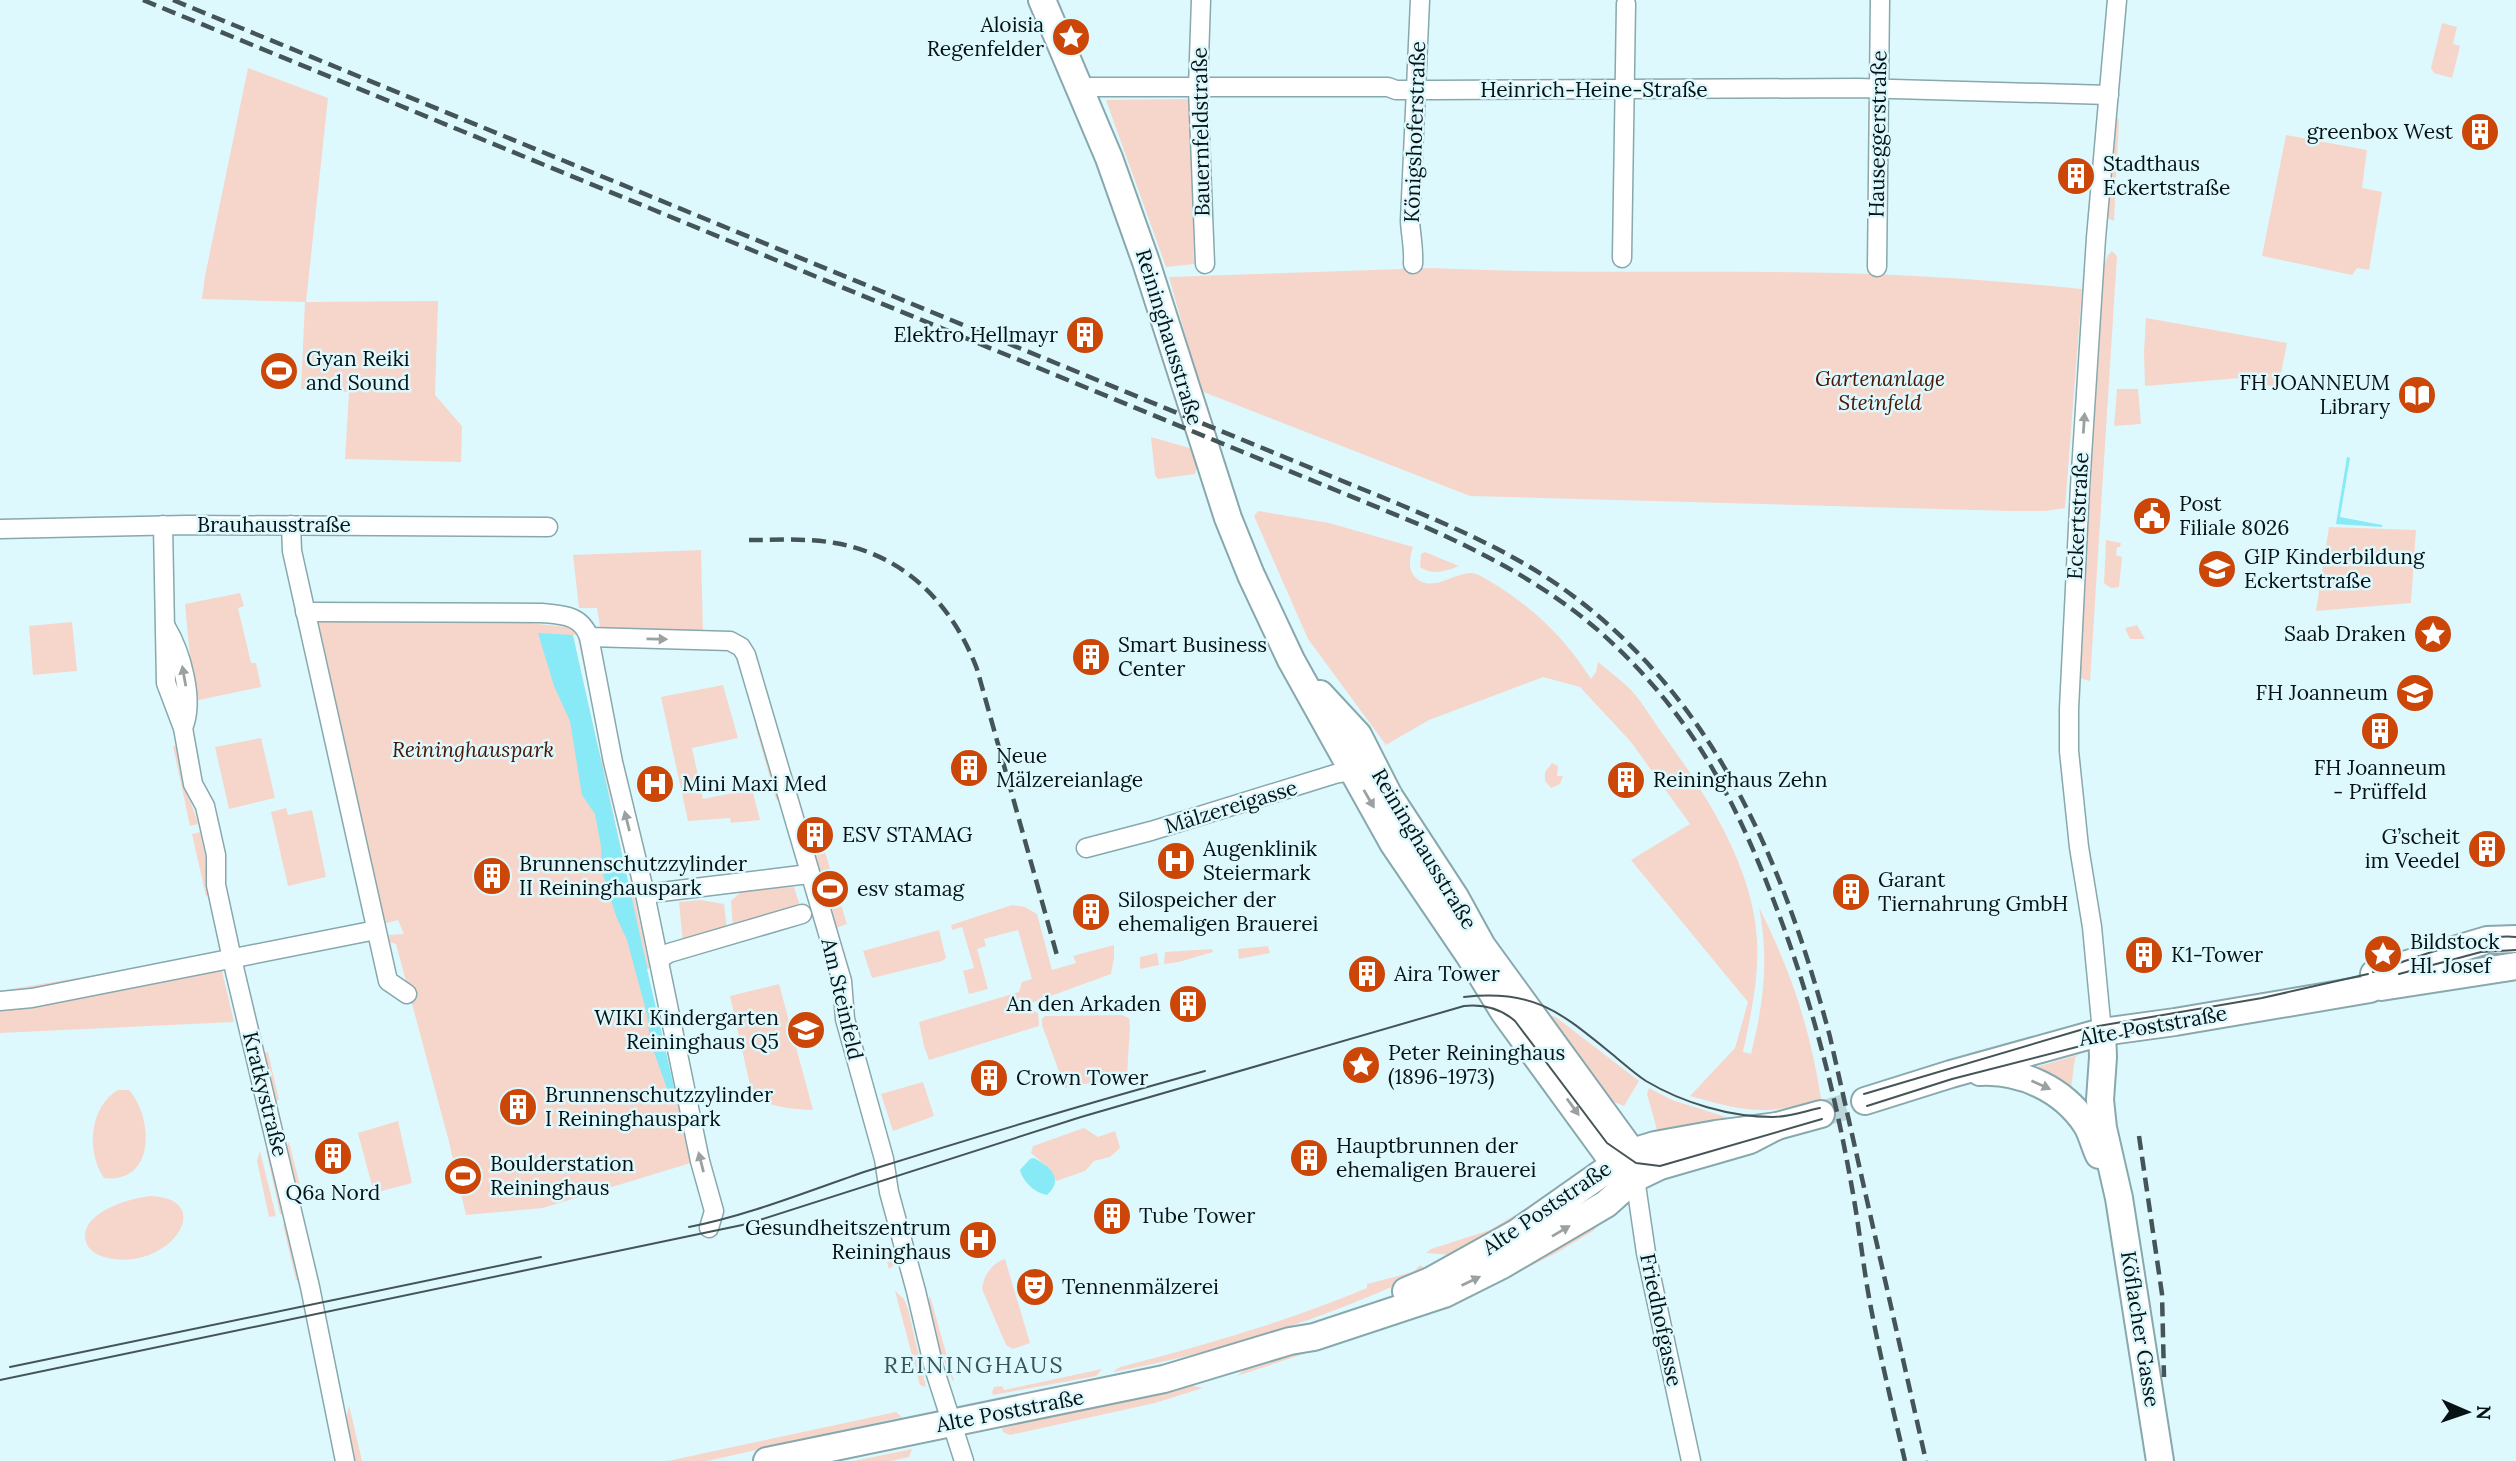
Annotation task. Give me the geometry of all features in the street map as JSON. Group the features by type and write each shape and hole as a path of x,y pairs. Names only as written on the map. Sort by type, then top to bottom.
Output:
{"main road":[{"name":"Reininghausstraße","path":"1042,0 1109,158 1146,262 1228,518 1251,575 1299,673 1364,769 1393,843 1469,955 1507,999 1627,1164"},
{"name":"Alte Poststraße","path":"1866,1101 2102,1032 2323,996 2372,982 2487,940 2516,939"},
{"name":"Alte Poststraße","path":"2372,982 2516,966"},
{"name":"Köflacher Gasse","path":"2102,1032 2100,1100 2103,1128 2119,1198 2160,1461"},
{"name":"Köflacher Gasse","path":"1951,1074 1986,1072 2021,1076 2053,1090 2087,1126 2119,1198"},
{"name":"Alte Poststraße","path":"767,1461 1164,1379 1290,1341 1324,1317 1399,1294 1430,1281 1518,1232 1655,1145 1777,1126 1821,1114"}],"street":[{"name":"Bauernfeldstraße","path":"1200,0 1198,88 1205,264"},
{"name":"Königshoferstraße","path":"1413,264 1415,243 1410,221 1420,0"},
{"name":"Hauseggerstraße","path":"1877,267 1880,0"},
{"name":"Eckertstraße","path":"2102,1032 2092,927 2079,847 2069,751 2075,565 2096,238 2117,0"},
{"path":"1622,258 1626,4"},
{"name":"Heinrich-Heine-Straße","path":"1079,87 1396,90 1879,89 2108,102"},
{"name":"Brauhausstraße","path":"0,529 163,525 548,527"},
{"name":"Kratkystraße","path":"163,525 166,627 180,652 186,720 183,728 193,784 205,806 216,855 216,885 310,1287 345,1461"},
{"path":"292,525 292,551 388,981 407,994"},
{"path":"305,612 558,615 576,619 583,625 589,637 613,762 645,894 700,1161 714,1211 709,1228"},
{"name":"Am Steinfeld","path":"589,637 730,641 741,647 746,655 842,981 845,1019 884,1158 889,1192 934,1368 964,1461"},
{"name":"Mälzereigasse","path":"1086,848 1364,769"},
{"path":"645,894 809,874"},
{"name":"Am Steinfeld","path":"659,960 669,953 802,914"},
{"path":"0,1001 32,998 376,930"},
{"name":"Friedhofgasse","path":"1627,1164 1691,1461"}],"green space":[{"path":"2442,23 2457,27 2453,44 2460,46 2452,78 2434,73 2431,68"},
{"path":"248,68 328,98 306,302 438,301 435,395 462,426 461,462 345,459 349,392 301,389 305,302 202,299"},
{"path":"1190,99 1194,264 1166,267 1106,100"},
{"path":"2116,116 2119,120 2114,221 2108,218 2106,207 2112,118"},
{"path":"2286,135 2367,150 2362,188 2382,192 2369,270 2357,268 2352,275 2262,256"},
{"path":"2112,251 2117,256 2090,681 2076,677 2102,271"},
{"name":"Gartenanlage Steinfeld","path":"1432,268 1874,274 2082,289 2065,508 2010,511 1470,496 1201,391 1169,277"},
{"path":"2146,318 2287,343 2278,388 2240,378 2145,386"},
{"path":"2117,389 2138,389 2141,424 2114,426"},
{"path":"1151,437 1193,449 1197,467 1195,474 1158,479 1155,475"},
{"path":"1258,511 1329,523 1413,547 1411,570 1416,578 1426,583 1439,582 1466,573 1481,576 1511,595 1549,627 1591,679 1598,662 1631,690 1710,805 1737,858 1747,885 1754,912 1757,969 1743,1052 1751,1054 1764,981 1764,945 1759,907 1781,954 1798,1000 1821,1099 1785,1108 1755,1110 1690,1096 1735,1048 1748,1002 1631,860 1690,824 1631,742 1580,687 1543,677 1429,720 1386,745 1308,639 1254,516"},
{"path":"2329,527 2416,530 2411,603 2316,611"},
{"path":"2106,540 2121,543 2120,547 2117,547 2116,555 2122,557 2119,587 2111,588 2104,583"},
{"path":"701,550 703,633 601,633 597,608 579,608 573,555"},
{"path":"1425,552 1459,566 1439,572 1425,570 1420,567 1421,554"},
{"path":"240,593 244,606 238,608 251,663 256,663 261,687 194,701 185,604"},
{"path":"72,622 77,671 33,675 29,626"},
{"name":"Reininghauspark","path":"314,622 519,622 577,628 694,1162 543,1208 466,1215 396,944 390,942 389,935 404,934 398,920 383,924"},
{"path":"2137,625 2145,639 2130,639 2125,628"},
{"path":"723,685 738,738 692,748 703,799 752,789 760,820 731,823 730,818 688,821 661,697"},
{"path":"755,725 759,725 785,804 776,799"},
{"path":"261,738 275,798 229,809 215,747"},
{"path":"173,746 180,746 182,781 198,824 190,826"},
{"path":"1552,763 1558,766 1557,776 1563,776 1560,784 1551,788 1545,781 1545,772"},
{"path":"286,808 288,815 312,810 326,877 288,886 271,812"},
{"path":"200,832 213,891 206,896 192,834"},
{"name":"esv stamag","path":"825,852 847,924 836,928 811,855"},
{"path":"794,887 801,909 733,929 731,901 743,890"},
{"path":"701,900 724,904 727,930 683,943 679,902"},
{"path":"1012,905 1025,907 1037,914 1052,970 1076,963 1073,956 1114,945 1111,974 1026,1005 1038,1013 1039,1026 929,1060 919,1022 1019,992 1022,982 1032,979 1018,930 984,939 986,946 977,949 988,989 969,994 963,971 974,968 962,927 952,930 951,925"},
{"path":"939,930 946,958 942,961 872,978 863,951"},
{"path":"1268,946 1270,953 1239,959 1238,949"},
{"path":"1212,949 1213,952 1164,964 1165,952"},
{"path":"1157,953 1159,965 1140,969 1140,957"},
{"path":"218,954 234,1022 0,1033 0,991"},
{"path":"779,984 813,1110 773,1105 752,1094 730,996"},
{"path":"1548,1014 1557,1018 1639,1081 1624,1106 1609,1100"},
{"path":"1122,1015 1129,1018 1130,1026 1127,1076 1065,1088 1042,1019 1045,1016"},
{"path":"268,1052 279,1100 271,1101 260,1053"},
{"path":"2078,1055 2075,1058 2071,1089 2066,1094 2035,1075 2036,1067"},
{"path":"923,1082 934,1116 893,1131 881,1094"},
{"path":"1649,1088 1672,1100 1729,1118 1658,1133 1647,1094"},
{"path":"118,1090 129,1090 137,1102 146,1132 145,1147 141,1160 133,1171 121,1177 104,1178 95,1156 93,1131 101,1107"},
{"path":"398,1121 412,1183 374,1193 358,1133"},
{"path":"1084,1128 1098,1137 1115,1131 1120,1148 1110,1157 1094,1161 1085,1171 1056,1181 1050,1169 1031,1153 1033,1146"},
{"path":"289,1142 303,1200 296,1196 285,1148"},
{"path":"266,1150 271,1152 284,1215 280,1214"},
{"path":"260,1151 276,1216 269,1217 257,1161"},
{"path":"1558,1189 1534,1213 1452,1255 1426,1253 1490,1230"},
{"path":"151,1196 170,1200 181,1208 183,1219 179,1232 169,1243 154,1253 135,1259 108,1258 90,1249 85,1234 94,1218 122,1203"},
{"path":"1603,1220 1593,1231 1558,1252 1448,1309 1237,1376 1251,1364"},
{"path":"285,1221 302,1281 296,1280 283,1225"},
{"path":"896,1248 897,1263 889,1269 884,1251"},
{"path":"1005,1259 1030,1343 1013,1349 1006,1345 982,1289 989,1271"},
{"path":"1420,1265 1428,1270 1353,1303 1274,1332 1193,1355 1113,1372 1120,1367 1306,1312 1367,1288 1367,1284 1414,1271"},
{"path":"895,1291 904,1299 908,1309 926,1387 920,1385"},
{"path":"930,1296 954,1381 931,1325 928,1303"},
{"path":"1102,1369 1096,1376 993,1395 992,1392 994,1387 1002,1386 1004,1390"},
{"path":"1189,1385 1203,1388 1155,1403 1010,1435 1003,1432 1002,1428"},
{"path":"349,1405 362,1461 355,1461 346,1420"},
{"path":"896,1412 902,1417 707,1461 668,1461"},
{"path":"912,1449 909,1457 891,1461 854,1461"}],"water":[{"path":"2347,457 2350,458 2340,517 2382,527 2336,524"},
{"path":"538,633 573,635 675,1092 672,1094 669,1094 650,1041 647,1014 627,940 616,916 602,871 595,814 582,795 570,721 554,686"},
{"path":"1034,1158 1050,1169 1055,1179 1055,1184 1047,1195 1027,1183 1020,1170"}],"pier":[{"path":"573,635 577,635 604,758 601,758"},
{"path":"603,766 606,766 633,893 631,894"},
{"path":"650,968 678,1093 672,1098 669,1094 675,1091 647,969"}],"tunnel":[{"path":"1821,1114 1865,1101"}],"tram line":[{"path":"2373,972 2463,943 2516,937"},
{"path":"2399,974 2481,952 2516,950"},
{"path":"1864,1094 2087,1028 2262,998 2368,974"},
{"path":"1464,997 1510,997 1545,1007 1577,1026 1646,1081 1675,1096 1707,1107 1773,1117 1820,1108"},
{"path":"0,1380 747,1224 1081,1117 1464,1006 1491,1008 1515,1021 1607,1143 1636,1163 1660,1166 1822,1119"},
{"path":"1867,1106 1952,1079 2174,1022"},
{"path":"689,1227 757,1209 993,1132 1205,1071"},
{"path":"10,1367 541,1257"}],"railway":[{"path":"143,0 1423,526 1537,585 1599,631 1661,695 1687,729 1730,800 1781,920 1813,1019 1839,1120 1874,1323 1905,1461"},
{"path":"173,0 1444,523 1546,577 1618,633 1664,682 1703,734 1737,790 1766,848 1790,909 1830,1037 1926,1461"},
{"path":"749,540 814,540 860,549 904,571 923,586 955,624 977,669 1058,959"},
{"path":"2139,1136 2162,1294 2164,1377"}],"place":[{"name":"Aloisia Regenfelder","path":"1071,37"},
{"name":"greenbox West","path":"2480,132"},
{"name":"Stadthaus Eckertstraße","path":"2076,176"},
{"name":"Elektro Hellmayr","path":"1085,335"},
{"name":"Gyan Reiki and Sound","path":"279,371"},
{"name":"FH JOANNEUM Library","path":"2417,395"},
{"name":"Post Filiale 8026","path":"2152,516"},
{"name":"GIP Kinderbildung Eckertstraße","path":"2217,569"},
{"name":"Saab Draken","path":"2433,634"},
{"name":"Smart Business Center","path":"1091,657"},
{"name":"FH Joanneum","path":"2415,693"},
{"name":"FH Joanneum - Prüffeld","path":"2380,731"},
{"name":"Neue Mälzereianlage","path":"969,768"},
{"name":"Reininghaus Zehn","path":"1626,780"},
{"name":"Mini Maxi Med","path":"655,784"},
{"name":"ESV STAMAG","path":"815,835"},
{"name":"G’scheit im Veedel","path":"2487,849"},
{"name":"Augenklinik Steiermark","path":"1176,861"},
{"name":"Brunnenschutzzylinder II Reininghauspark","path":"492,876"},
{"name":"esv stamag","path":"830,889"},
{"name":"Garant Tiernahrung GmbH","path":"1851,892"},
{"name":"Silospeicher der ehemaligen Brauerei","path":"1091,912"},
{"name":"Bildstock Hl. Josef","path":"2383,954"},
{"name":"K1-Tower","path":"2144,955"},
{"name":"Aira Tower","path":"1367,974"},
{"name":"An den Arkaden","path":"1188,1004"},
{"name":"WIKI Kindergarten Reininghaus Q5","path":"806,1030"},
{"name":"Peter Reininghaus (1896-1973)","path":"1361,1065"},
{"name":"Crown Tower","path":"989,1078"},
{"name":"Brunnenschutzzylinder I Reininghauspark","path":"518,1107"},
{"name":"Q6a Nord","path":"333,1156"},
{"name":"Hauptbrunnen der ehemaligen Brauerei","path":"1309,1158"},
{"name":"Boulderstation Reininghaus","path":"463,1176"},
{"name":"Tube Tower","path":"1112,1216"},
{"name":"Gesundheitszentrum Reininghaus","path":"978,1240"},
{"name":"Tennenmälzerei","path":"1035,1287"}],"district":[{"name":"REININGHAUS","path":"974,1365"}]}
